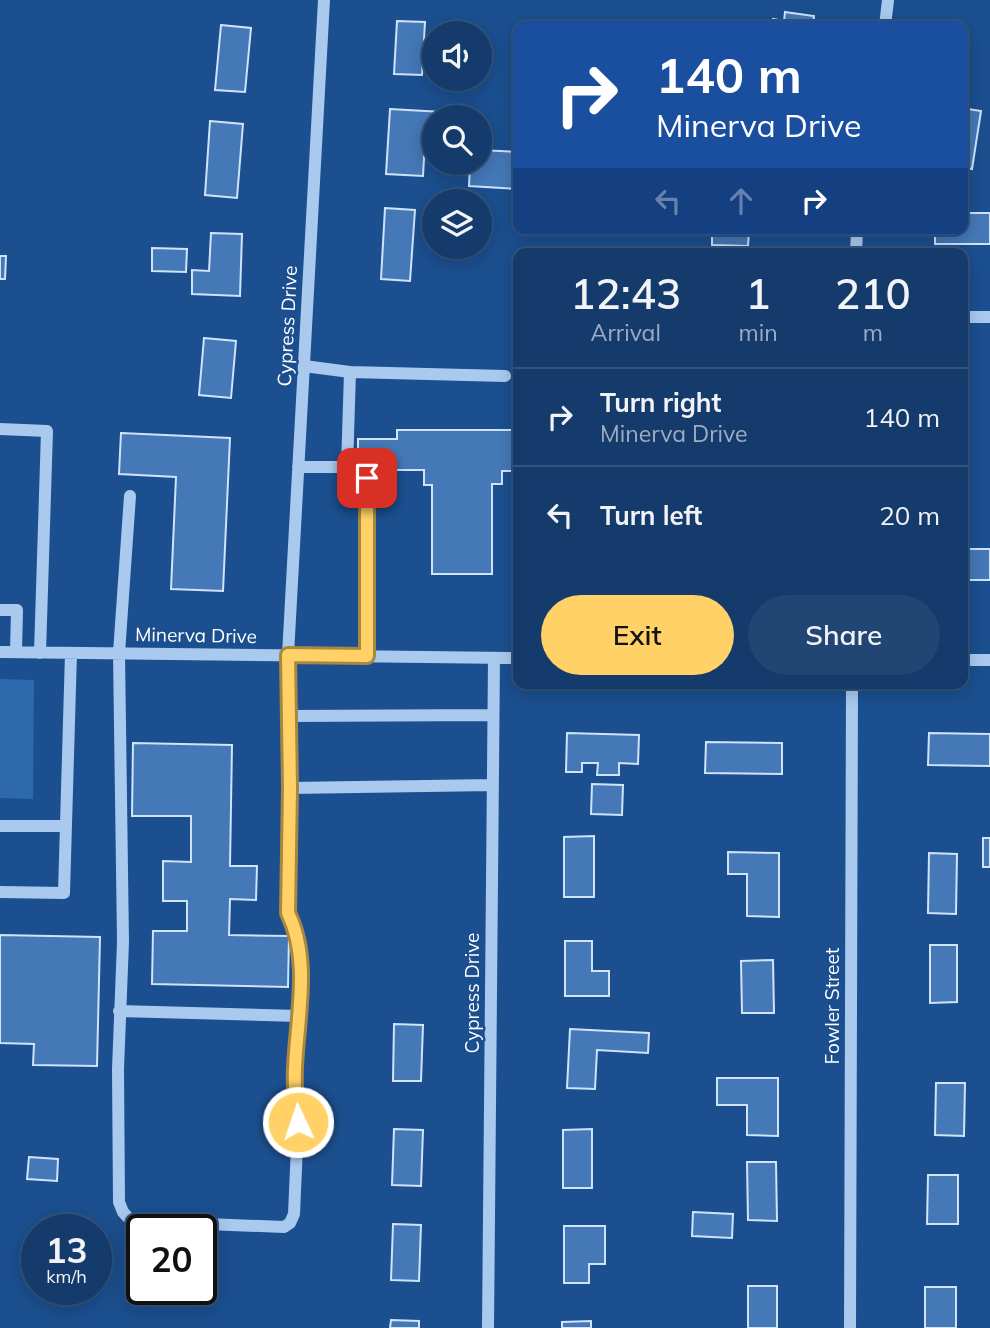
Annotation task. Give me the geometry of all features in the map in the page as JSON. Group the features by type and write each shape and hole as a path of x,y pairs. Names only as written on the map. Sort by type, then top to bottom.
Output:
{"street":[{"name":"Cypress Drive","path":"119,1011 119,1202 123,1212 131,1221 141,1223 284,1227 290,1223 294,1214 298,1122 295,1072 301,957 297,930 288,913 288,655 324,0"},
{"path":"886,21 888,0"},
{"path":"968,317 990,317"},
{"path":"304,366 350,372 505,376"},
{"path":"347,467 350,372"},
{"path":"0,429 47,431 40,653"},
{"path":"298,467 347,467 367,478 367,656"},
{"path":"130,496 119,653 123,942 119,1011 298,1016"},
{"path":"0,610 17,610 16,652"},
{"name":"Minerva Drive","path":"0,652 513,658"},
{"path":"0,892 64,893 71,653"},
{"name":"Cypress Drive","path":"488,1328 494,658"},
{"path":"968,660 990,660"},
{"name":"Fowler Street","path":"850,1328 852,689"},
{"path":"289,716 493,715"},
{"path":"290,788 493,785"},
{"path":"0,826 66,826"}],"shaded area":[{"path":"0,679 34,680 33,799 0,798"}],"building":[{"path":"785,12 814,16 814,21 784,21"},
{"path":"397,21 422,22 422,75 394,74"},
{"path":"221,25 251,28 245,92 215,90"},
{"path":"390,109 422,111 423,176 386,174"},
{"path":"968,109 981,111 972,169 968,168"},
{"path":"210,121 243,124 237,198 205,195"},
{"path":"492,151 513,152 513,189 469,186 469,175 492,175"},
{"path":"385,208 415,210 410,281 381,279"},
{"path":"968,213 990,213 990,244 935,244 935,235 968,235"},
{"path":"211,233 242,234 240,296 192,294 192,270 209,271"},
{"path":"712,235 749,235 748,246 712,245"},
{"path":"152,248 187,249 186,272 152,271"},
{"path":"0,256 6,256 5,279 0,279"},
{"path":"204,338 236,341 231,398 199,395"},
{"path":"397,430 513,430 513,471 502,471 502,484 492,484 492,574 432,574 432,485 424,485 424,470 395,470 395,462 358,462 358,439 397,439"},
{"path":"121,433 230,438 223,591 171,589 176,477 119,474"},
{"path":"968,549 990,549 990,580 968,580"},
{"path":"567,733 639,735 638,764 619,763 619,775 597,775 598,763 582,763 582,772 566,772"},
{"path":"929,733 990,734 990,766 928,765"},
{"path":"706,742 782,743 782,774 705,773"},
{"path":"133,743 232,745 230,866 257,866 256,900 230,899 229,935 289,936 288,987 152,984 153,931 187,931 187,901 163,901 163,861 191,862 191,816 132,816"},
{"path":"592,784 623,785 622,815 591,814"},
{"path":"594,836 594,897 564,897 564,837"},
{"path":"983,838 990,838 990,867 983,867"},
{"path":"728,852 779,853 779,917 747,916 747,874 728,874"},
{"path":"929,853 957,854 956,914 928,913"},
{"path":"0,935 100,937 97,1066 33,1065 34,1044 0,1043"},
{"path":"565,941 592,941 592,971 609,971 609,996 565,996"},
{"path":"930,945 957,945 957,1002 930,1003"},
{"path":"773,960 774,1013 742,1013 741,961"},
{"path":"394,1024 423,1025 421,1081 393,1081"},
{"path":"570,1029 649,1033 648,1053 597,1050 595,1089 567,1088"},
{"path":"717,1078 778,1078 778,1136 747,1135 747,1105 717,1105"},
{"path":"936,1083 965,1083 964,1136 935,1135"},
{"path":"394,1129 423,1130 421,1186 392,1185"},
{"path":"592,1129 592,1188 563,1188 563,1130"},
{"path":"29,1157 58,1159 57,1181 27,1179"},
{"path":"747,1162 776,1162 777,1221 748,1220"},
{"path":"928,1175 958,1175 958,1224 927,1224"},
{"path":"693,1212 733,1214 732,1238 692,1236"},
{"path":"393,1224 421,1225 419,1281 391,1280"},
{"path":"564,1226 605,1226 605,1264 589,1264 589,1283 564,1283"},
{"path":"748,1286 777,1286 777,1328 748,1328"},
{"path":"925,1287 956,1287 956,1328 925,1328"},
{"path":"391,1320 419,1321 419,1328 390,1328"},
{"path":"591,1321 591,1328 562,1328 562,1322"}],"route":[{"path":"298,1122 295,1072 301,957 297,930 288,913 288,655 367,656 367,478"}]}
